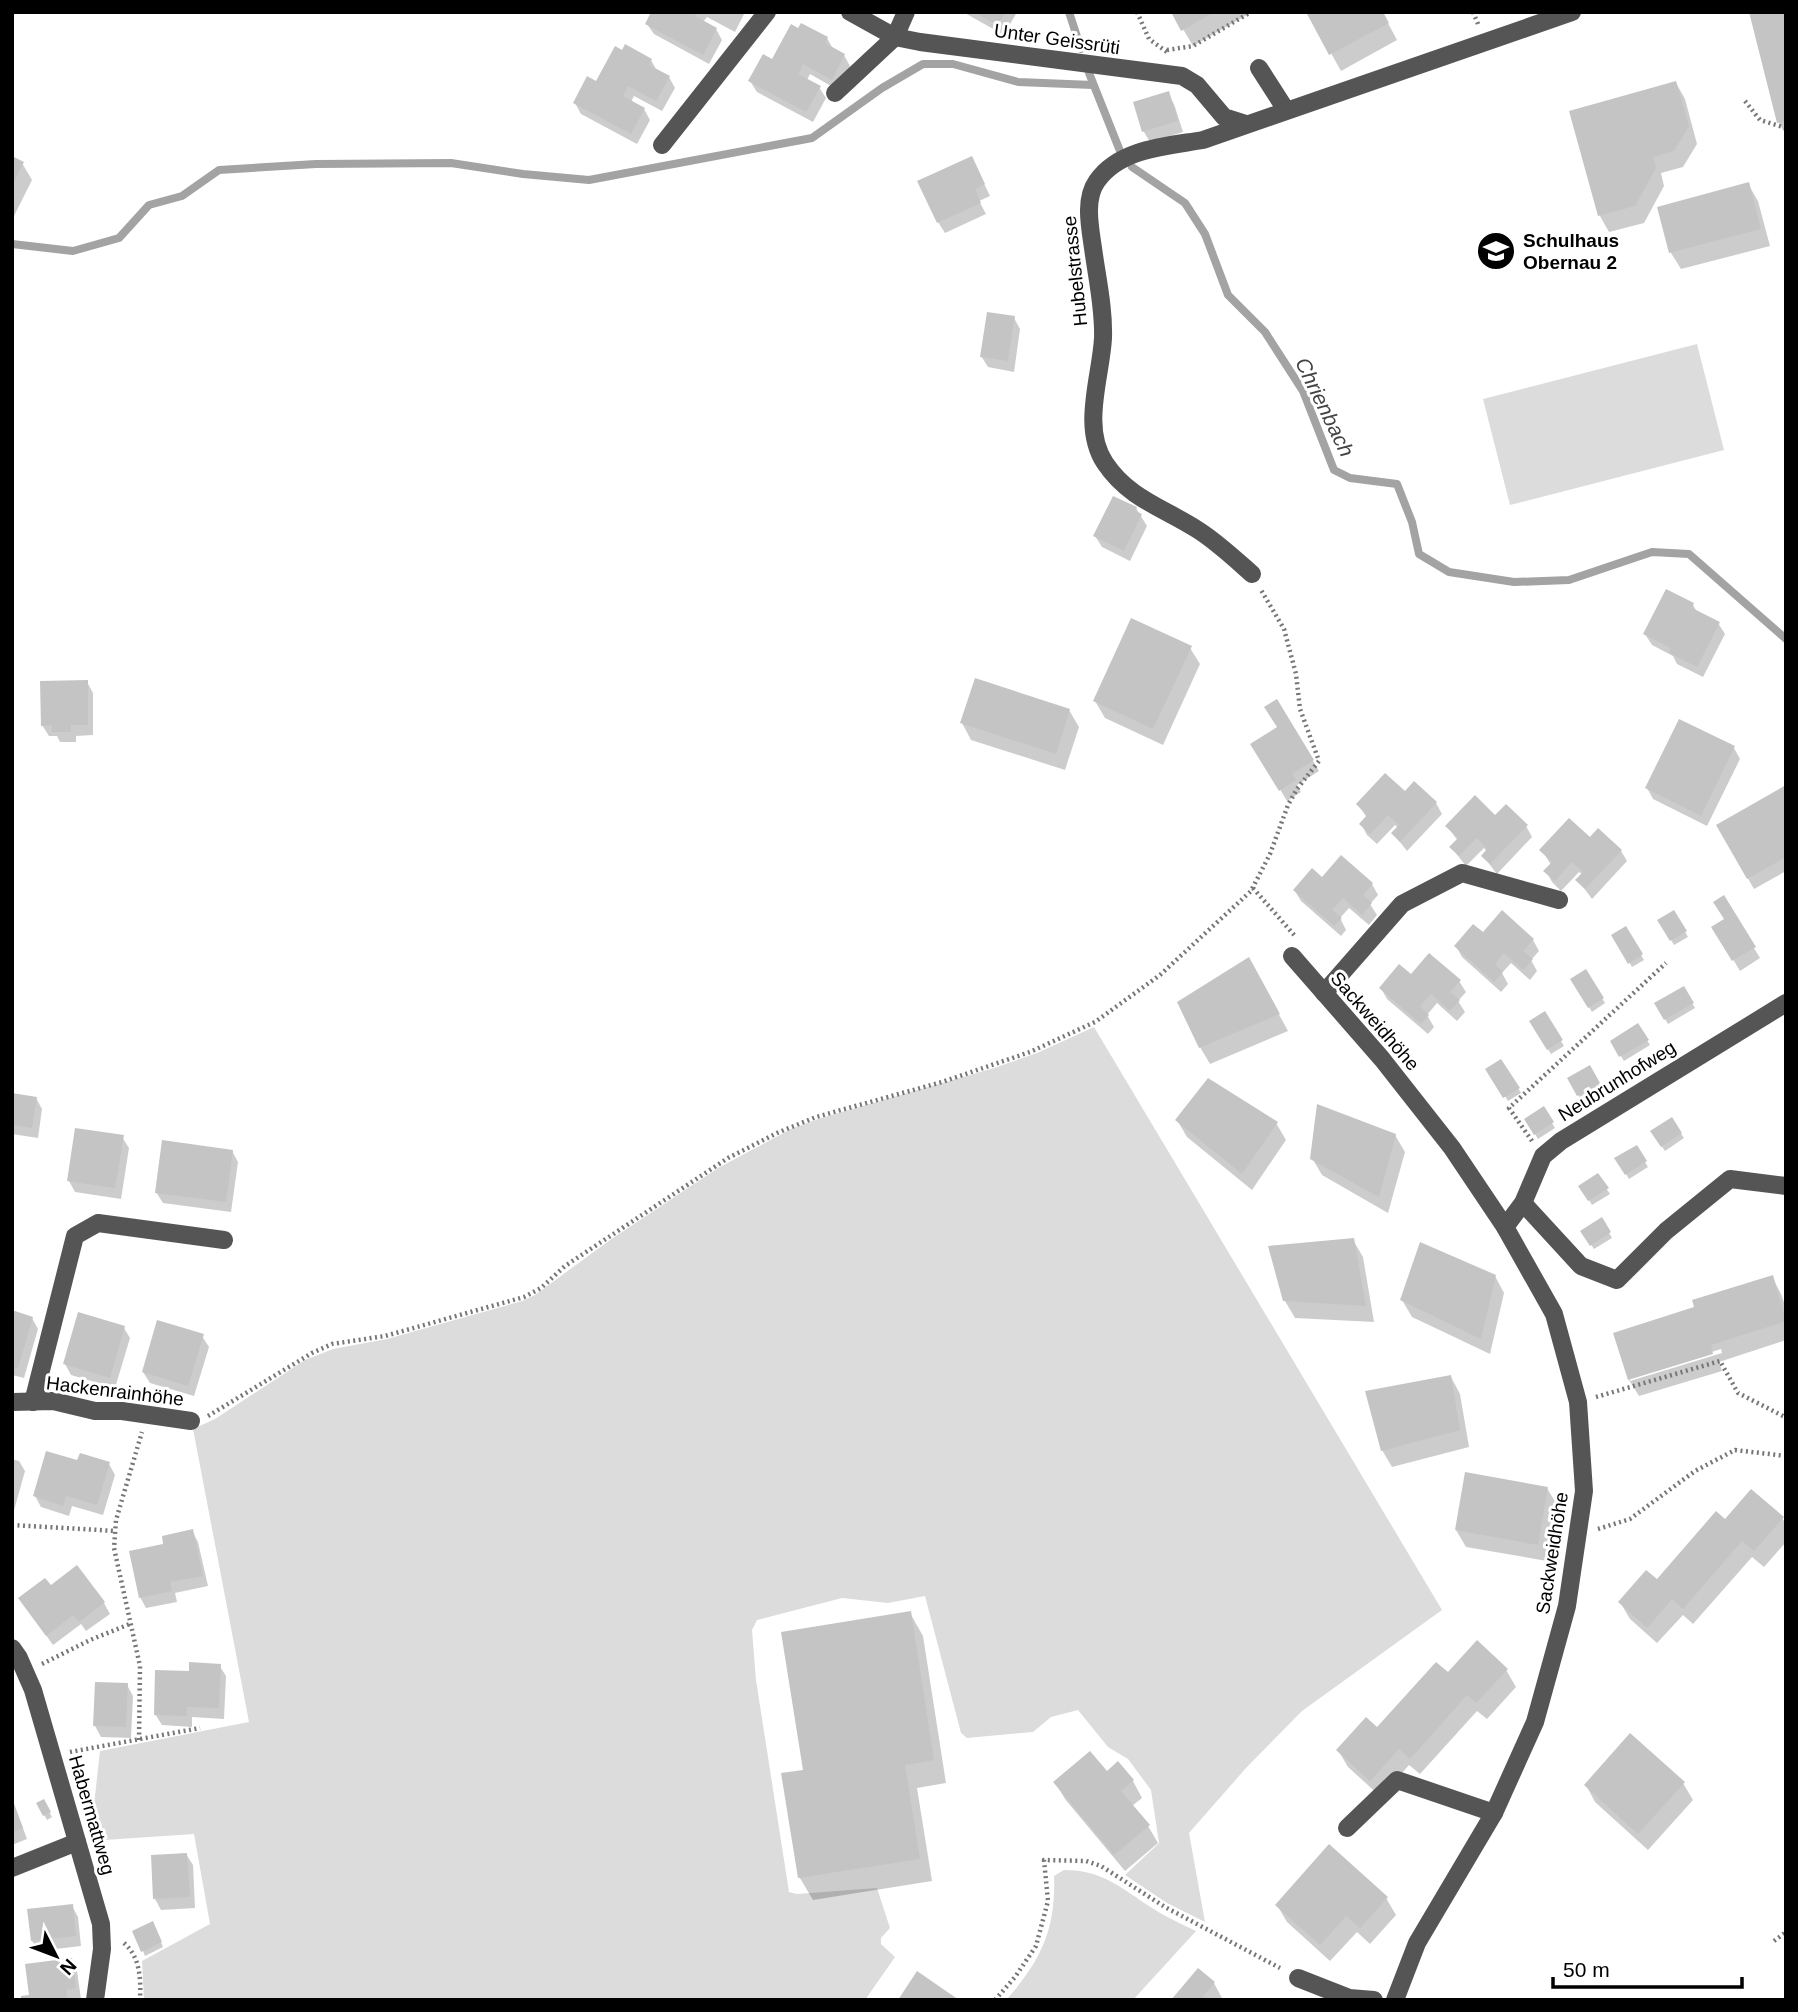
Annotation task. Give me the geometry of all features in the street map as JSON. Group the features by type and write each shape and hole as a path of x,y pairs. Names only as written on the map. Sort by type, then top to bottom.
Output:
{"street":[{"path":"662,145 767,12"},
{"name":"Unter Geissrüti","path":"850,12 895,37 1182,76 1197,85 1224,117 1246,124"},
{"path":"835,93 895,37 906,12"},
{"name":"Hubelstrasse","path":"1252,573 1200,530 1145,502 1118,480 1103,461 1095,440 1094,412 1103,338 1089,211 1094,187 1105,172 1136,153 1203,140 1525,20 1572,12"},
{"path":"1259,68 1286,110"},
{"path":"1324,993 1402,904 1462,873 1559,900"},
{"name":"Sackweidhöhe","path":"1292,956 1382,1059 1452,1147 1505,1227 1554,1314 1578,1402 1584,1491 1567,1606 1535,1722 1494,1813 1418,1942 1395,2000"},
{"name":"Neubrunhofweg","path":"1505,1227 1523,1203 1543,1156 1561,1141 1786,1003"},
{"path":"1523,1203 1581,1266 1617,1280 1666,1231 1730,1179 1786,1185"},
{"name":"Hackenrainhöhe","path":"33,1402 75,1236 97,1223 224,1240"},
{"name":"Hackenrainhöhe","path":"12,1402 53,1401 95,1411 191,1421"},
{"name":"Habermattweg","path":"12,1648 33,1690 101,1924 102,1949 95,2000"},
{"path":"1347,1828 1397,1780 1494,1813"},
{"path":"12,1868 77,1842"},
{"path":"1298,1978 1349,1998 1374,2000"}],"path":[{"path":"1137,12 1149,39 1167,50 1193,46 1251,12"},
{"path":"1167,50 1167,63"},
{"path":"1745,101 1760,120 1786,128"},
{"path":"191,1421 211,1415 312,1353 332,1344 385,1336 524,1297 541,1288 565,1265 686,1185 728,1158 777,1133 816,1117 942,1082 1030,1052 1095,1021 1160,975 1253,888 1270,854 1288,805 1319,761 1300,709 1296,674 1284,629 1252,573"},
{"path":"1253,888 1303,945 1292,956"},
{"path":"1543,1156 1509,1108 1667,963"},
{"path":"1578,1402 1720,1361 1738,1393 1785,1417"},
{"path":"139,1740 140,1666 114,1548 116,1520 147,1415"},
{"path":"1577,1536 1630,1520 1695,1471 1735,1450 1786,1456"},
{"path":"12,1525 116,1531"},
{"path":"26,1672 90,1640 130,1624"},
{"path":"53,1756 200,1728"},
{"path":"995,2000 1015,1978 1036,1946 1048,1901 1044,1860 1086,1861 1101,1866 1165,1907 1298,1978"},
{"path":"101,1924 134,1952 140,2000"},
{"path":"1774,1941 1786,1932"}],"shaded area":[{"path":"1697,344 1724,450 1510,505 1483,399"},
{"path":"1094,1027 1442,1610 1302,1711 1246,1768 1189,1833 1205,1922 1167,1903 1125,1875 1159,1843 1151,1790 1128,1759 1108,1747 1078,1710 1051,1717 1033,1732 967,1738 961,1733 925,1596 888,1603 842,1598 757,1620 752,1630 756,1680 789,1892 797,1894 877,1888 890,1928 881,1938 881,1944 895,1957 865,2000 144,2000 142,1961 210,1924 194,1834 90,1841 100,1751 249,1722 193,1429 215,1419 305,1360 333,1349 387,1339 535,1295 610,1240 718,1168 791,1129 994,1068 1037,1053"},
{"path":"1064,1870 1101,1877 1196,1931 1133,2000 1006,2000 1029,1972 1044,1943 1052,1912 1054,1876"}],"building":[{"path":"651,12 697,12 695,16 717,28 703,55 645,24"},
{"path":"974,12 1005,12 998,25"},
{"path":"1171,12 1214,12 1181,31"},
{"path":"1306,12 1383,12 1389,23 1329,55"},
{"path":"1749,12 1786,12 1786,121 1777,123"},
{"path":"801,23 828,37 825,43 845,54 832,80 803,64 798,74 821,86 806,112 748,81 763,54 772,59 791,24 798,28"},
{"path":"625,44 652,59 649,65 670,76 656,101 628,86 623,96 645,108 631,134 573,103 587,76 596,81 615,46 622,50"},
{"path":"1676,81 1689,126 1674,151 1653,157 1656,168 1635,206 1598,216 1569,111"},
{"path":"1169,91 1178,121 1142,132 1133,102"},
{"path":"12,156 24,162 12,185"},
{"path":"972,156 985,184 975,189 981,203 937,223 917,181"},
{"path":"1749,182 1761,229 1669,253 1657,207"},
{"path":"987,312 1015,316 1008,361 980,357"},
{"path":"1113,496 1137,507 1135,511 1142,514 1124,551 1093,536"},
{"path":"1666,589 1694,603 1692,608 1720,622 1697,667 1669,653 1671,648 1643,634"},
{"path":"1131,618 1192,646 1153,729 1093,701"},
{"path":"975,678 1070,709 1056,754 960,723"},
{"path":"88,680 88,725 71,725 71,732 52,732 52,725 41,726 40,681"},
{"path":"1277,699 1314,760 1292,774 1296,780 1279,791 1250,744 1277,727 1264,707"},
{"path":"1679,719 1735,746 1701,816 1645,788"},
{"path":"1385,773 1405,791 1414,781 1437,802 1400,842 1391,833 1399,825 1388,815 1370,834 1359,824 1367,815 1356,804"},
{"path":"1786,785 1786,857 1747,879 1716,825"},
{"path":"1475,795 1495,815 1506,804 1528,825 1490,864 1481,856 1487,849 1477,838 1459,856 1449,847 1458,838 1445,826"},
{"path":"1569,818 1590,837 1598,828 1622,850 1585,889 1575,880 1583,872 1572,862 1555,881 1543,871 1552,862 1539,850"},
{"path":"1341,855 1373,883 1363,895 1372,903 1362,915 1343,898 1332,910 1342,918 1334,926 1293,890 1312,868 1322,877"},
{"path":"1724,895 1756,947 1732,961 1711,927 1724,919 1713,902"},
{"path":"1502,910 1534,939 1523,951 1533,959 1523,970 1504,953 1495,964 1503,972 1494,982 1454,946 1473,924 1483,932"},
{"path":"1674,910 1687,931 1670,941 1657,920"},
{"path":"1626,926 1643,954 1628,964 1611,935"},
{"path":"1429,953 1461,980 1450,992 1460,1000 1450,1011 1431,994 1420,1006 1429,1015 1421,1024 1379,988 1399,964 1411,974"},
{"path":"1249,957 1280,1014 1199,1048 1177,1002"},
{"path":"1586,969 1604,998 1588,1008 1570,979"},
{"path":"1684,986 1694,1003 1664,1020 1654,1003"},
{"path":"1545,1011 1563,1040 1547,1050 1529,1021"},
{"path":"1638,1023 1649,1040 1619,1057 1610,1041"},
{"path":"1501,1059 1520,1088 1503,1098 1485,1069"},
{"path":"1590,1065 1600,1083 1577,1096 1567,1078"},
{"path":"1208,1078 1278,1122 1242,1174 1175,1120"},
{"path":"12,1093 37,1097 32,1128 12,1125"},
{"path":"1317,1104 1396,1134 1379,1197 1310,1159"},
{"path":"1544,1106 1554,1122 1534,1135 1524,1119"},
{"path":"1672,1117 1682,1133 1661,1147 1650,1131"},
{"path":"75,1128 124,1135 115,1188 67,1181"},
{"path":"162,1140 233,1150 226,1202 155,1193"},
{"path":"1637,1145 1647,1161 1625,1175 1614,1158"},
{"path":"1598,1173 1609,1188 1588,1201 1578,1186"},
{"path":"1602,1217 1611,1232 1590,1246 1580,1231"},
{"path":"1354,1238 1366,1306 1283,1301 1268,1246"},
{"path":"1420,1242 1496,1275 1481,1339 1400,1300"},
{"path":"1773,1275 1786,1321 1711,1345 1713,1354 1628,1380 1613,1333 1694,1307 1692,1300"},
{"path":"12,1310 33,1317 18,1368 12,1367"},
{"path":"78,1312 125,1326 110,1378 63,1364"},
{"path":"157,1320 204,1334 188,1386 142,1372"},
{"path":"1451,1375 1460,1430 1381,1451 1365,1391"},
{"path":"46,1451 77,1460 80,1453 110,1462 97,1505 66,1496 63,1506 33,1496"},
{"path":"1465,1472 1548,1487 1538,1545 1455,1530"},
{"path":"1751,1489 1784,1517 1754,1551 1742,1541 1683,1609 1672,1599 1647,1628 1618,1602 1646,1570 1657,1579 1716,1511 1725,1519"},
{"path":"193,1529 203,1576 170,1582 172,1591 139,1598 129,1551 163,1544 162,1536"},
{"path":"77,1565 105,1602 79,1622 73,1615 46,1636 18,1598 45,1578 51,1585"},
{"path":"911,1611 934,1760 905,1765 920,1859 798,1878 781,1773 803,1770 781,1632"},
{"path":"1477,1640 1508,1669 1476,1703 1467,1695 1410,1759 1399,1749 1370,1781 1336,1750 1366,1717 1377,1727 1436,1662 1448,1672"},
{"path":"189,1662 221,1664 219,1708 187,1707 187,1716 154,1715 155,1670 189,1671"},
{"path":"95,1682 128,1683 126,1727 93,1726"},
{"path":"1630,1733 1685,1782 1638,1834 1584,1785"},
{"path":"1090,1751 1107,1771 1118,1761 1134,1780 1121,1791 1150,1825 1114,1855 1053,1782"},
{"path":"12,1799 23,1828 12,1832"},
{"path":"44,1799 51,1812 43,1816 36,1803"},
{"path":"1329,1844 1388,1897 1360,1928 1346,1916 1320,1945 1275,1905"},
{"path":"187,1853 190,1897 153,1899 151,1855"},
{"path":"73,1904 76,1936 31,1941 27,1909"},
{"path":"153,1921 162,1942 141,1952 132,1931"},
{"path":"72,1958 76,1988 66,1990 68,2000 21,2000 21,1996 29,1995 25,1964"},
{"path":"1198,1968 1215,1982 1203,1996 1208,2000 1171,2000"},
{"path":"917,1971 959,2000 898,2000"}],"waterway":[{"name":"Chrienbach","path":"1069,12 1081,49"},
{"path":"12,244 73,251 119,238 149,205 182,196 219,170 316,164 451,163 523,174 589,180 812,138 882,88 923,64 953,64 1018,82 1093,85"},
{"name":"Chrienbach","path":"1089,73 1120,151"},
{"name":"Chrienbach","path":"1132,167 1185,203 1205,234 1228,295 1265,332 1303,391 1334,470 1350,478 1397,484 1412,522 1419,554 1449,572 1514,582 1569,580 1652,552 1689,554 1786,639"}],"place":[{"name":"Schulhaus Obernau 2","path":"1496,251"}]}
